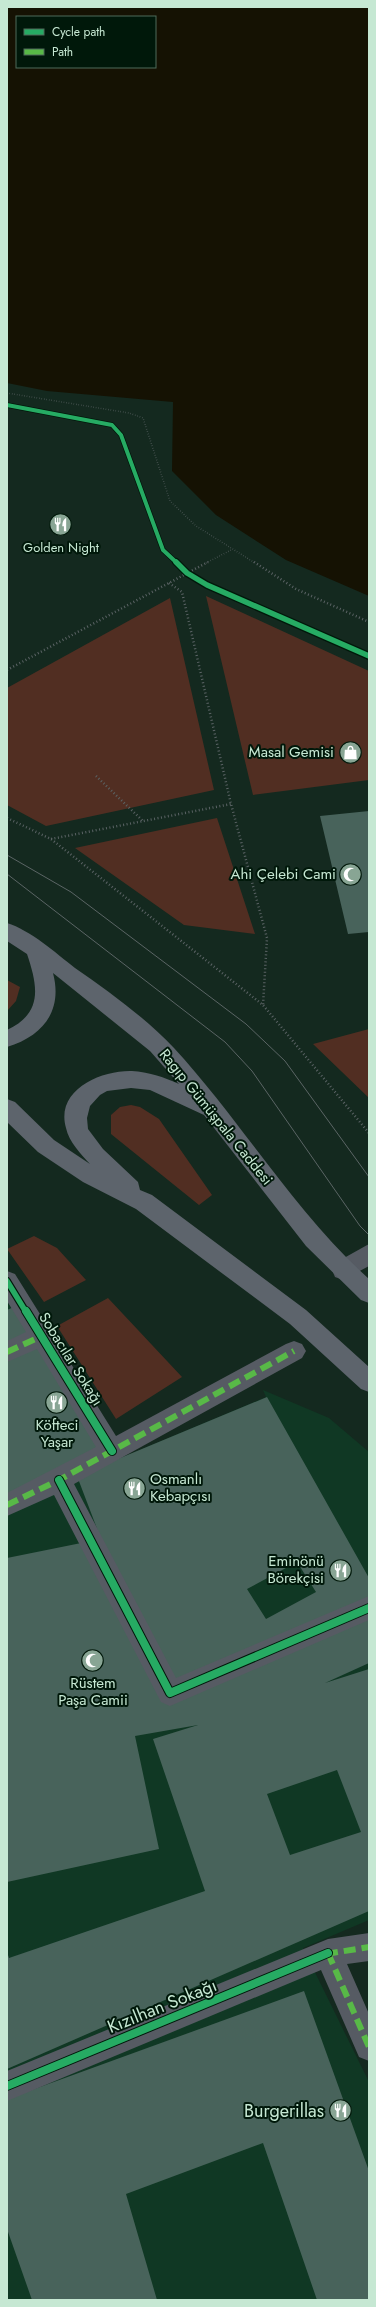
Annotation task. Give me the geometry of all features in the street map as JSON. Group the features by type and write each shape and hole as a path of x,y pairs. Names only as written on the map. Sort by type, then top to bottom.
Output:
{"main road":[{"name":"Ragıp Gümüşpala Caddesi","path":"7,932 35,949 105,1000 168,1056 298,1218 342,1270 369,1293"},
{"path":"7,1039 31,1026 45,1004 46,978 35,949"},
{"path":"212,1109 150,1082 119,1080 97,1086 82,1097 76,1114 78,1131 87,1146 144,1202 298,1317 369,1382"},
{"path":"7,1108 46,1146 91,1176 144,1202"}],"street":[{"path":"342,1270 369,1254"},
{"name":"Sobacılar Sokağı","path":"7,1281 112,1451"},
{"path":"7,1352 42,1336"},
{"path":"7,1505 59,1480 294,1351"},
{"path":"59,1480 170,1693 369,1608"},
{"name":"Kızılhan Sokağı","path":"7,2086 328,1954 369,1947"},
{"path":"328,1954 369,2047"}],"path":[{"path":"7,393 129,413 143,418 170,501 196,526 231,550 296,589 369,622"},
{"path":"7,670 170,583 185,571 231,550"},
{"path":"185,571 194,577"},
{"path":"170,583 182,592 231,804 267,938 263,1005"},
{"path":"96,776 143,821"},
{"path":"51,839 231,804"},
{"path":"7,818 51,839 263,1005 369,1133"}],"shaded area":[{"path":"7,7 369,7 369,596 286,560 216,515 172,471 173,402 47,391 7,383"},
{"path":"206,596 369,671 369,780 253,795"},
{"path":"170,598 214,790 46,826 7,805 7,688"},
{"path":"217,818 255,934 184,925 75,848"},
{"path":"7,980 20,987 16,1001 7,1011"},
{"path":"369,1029 369,1098 313,1044"},
{"path":"131,1105 140,1107 159,1119 212,1195 199,1205 111,1134 111,1115 120,1107"},
{"path":"34,1236 57,1248 86,1280 44,1302 7,1249"},
{"path":"7,1282 118,1459 266,1397 263,1390 329,1418 369,1452 369,1920 303,1948 369,2082 369,2300 7,2300"},
{"path":"108,1298 182,1377 116,1419 57,1326"}],"building":[{"name":"Ahi Çelebi Cami","path":"369,811 369,932 348,934 320,816"},
{"path":"16,1306 32,1334 7,1344 7,1310"},
{"path":"42,1342 105,1454 7,1497 7,1358"},
{"path":"267,1397 369,1578 369,1663 325,1683 369,1669 369,1911 7,2069 7,1952 9,1958 205,1891 153,1739 198,1725 135,1736 159,1849 7,1882 7,1558 101,1539 77,1476","holes":["297,1562 316,1592 266,1619 247,1589","337,1770 361,1832 290,1855 267,1794"]},
{"path":"304,1991 369,2171 369,2300 317,2300 263,2143 126,2194 157,2300 32,2300 7,2229 7,2099"}],"tram line":[{"path":"7,855 71,892 246,1024 285,1061 369,1177"},
{"path":"7,874 225,1042 252,1071 360,1226 369,1235"}],"marked path":[{"path":"7,1352 42,1336"},
{"path":"7,1505 59,1480 294,1351"},
{"path":"326,1954 369,1947"},
{"path":"328,1953 369,2047"}],"cycle path":[{"path":"7,405 98,421 112,425 121,435 163,550 187,573 207,585 369,656"},
{"path":"7,1281 112,1451"},
{"path":"59,1480 170,1693 369,1608"},
{"path":"7,2086 328,1953"}],"place":[{"name":"Golden Night","path":"61,525"},
{"name":"Masal Gemisi","path":"350,752"},
{"name":"Ahi Çelebi Cami","path":"351,874"},
{"name":"Köfteci Yaşar","path":"57,1402"},
{"name":"Osmanlı Kebapçısı","path":"134,1488"},
{"name":"Eminönü Börekçisi","path":"340,1570"},
{"name":"Rüstem Paşa Camii","path":"93,1660"},
{"name":"Burgerillas","path":"340,2111"}]}
